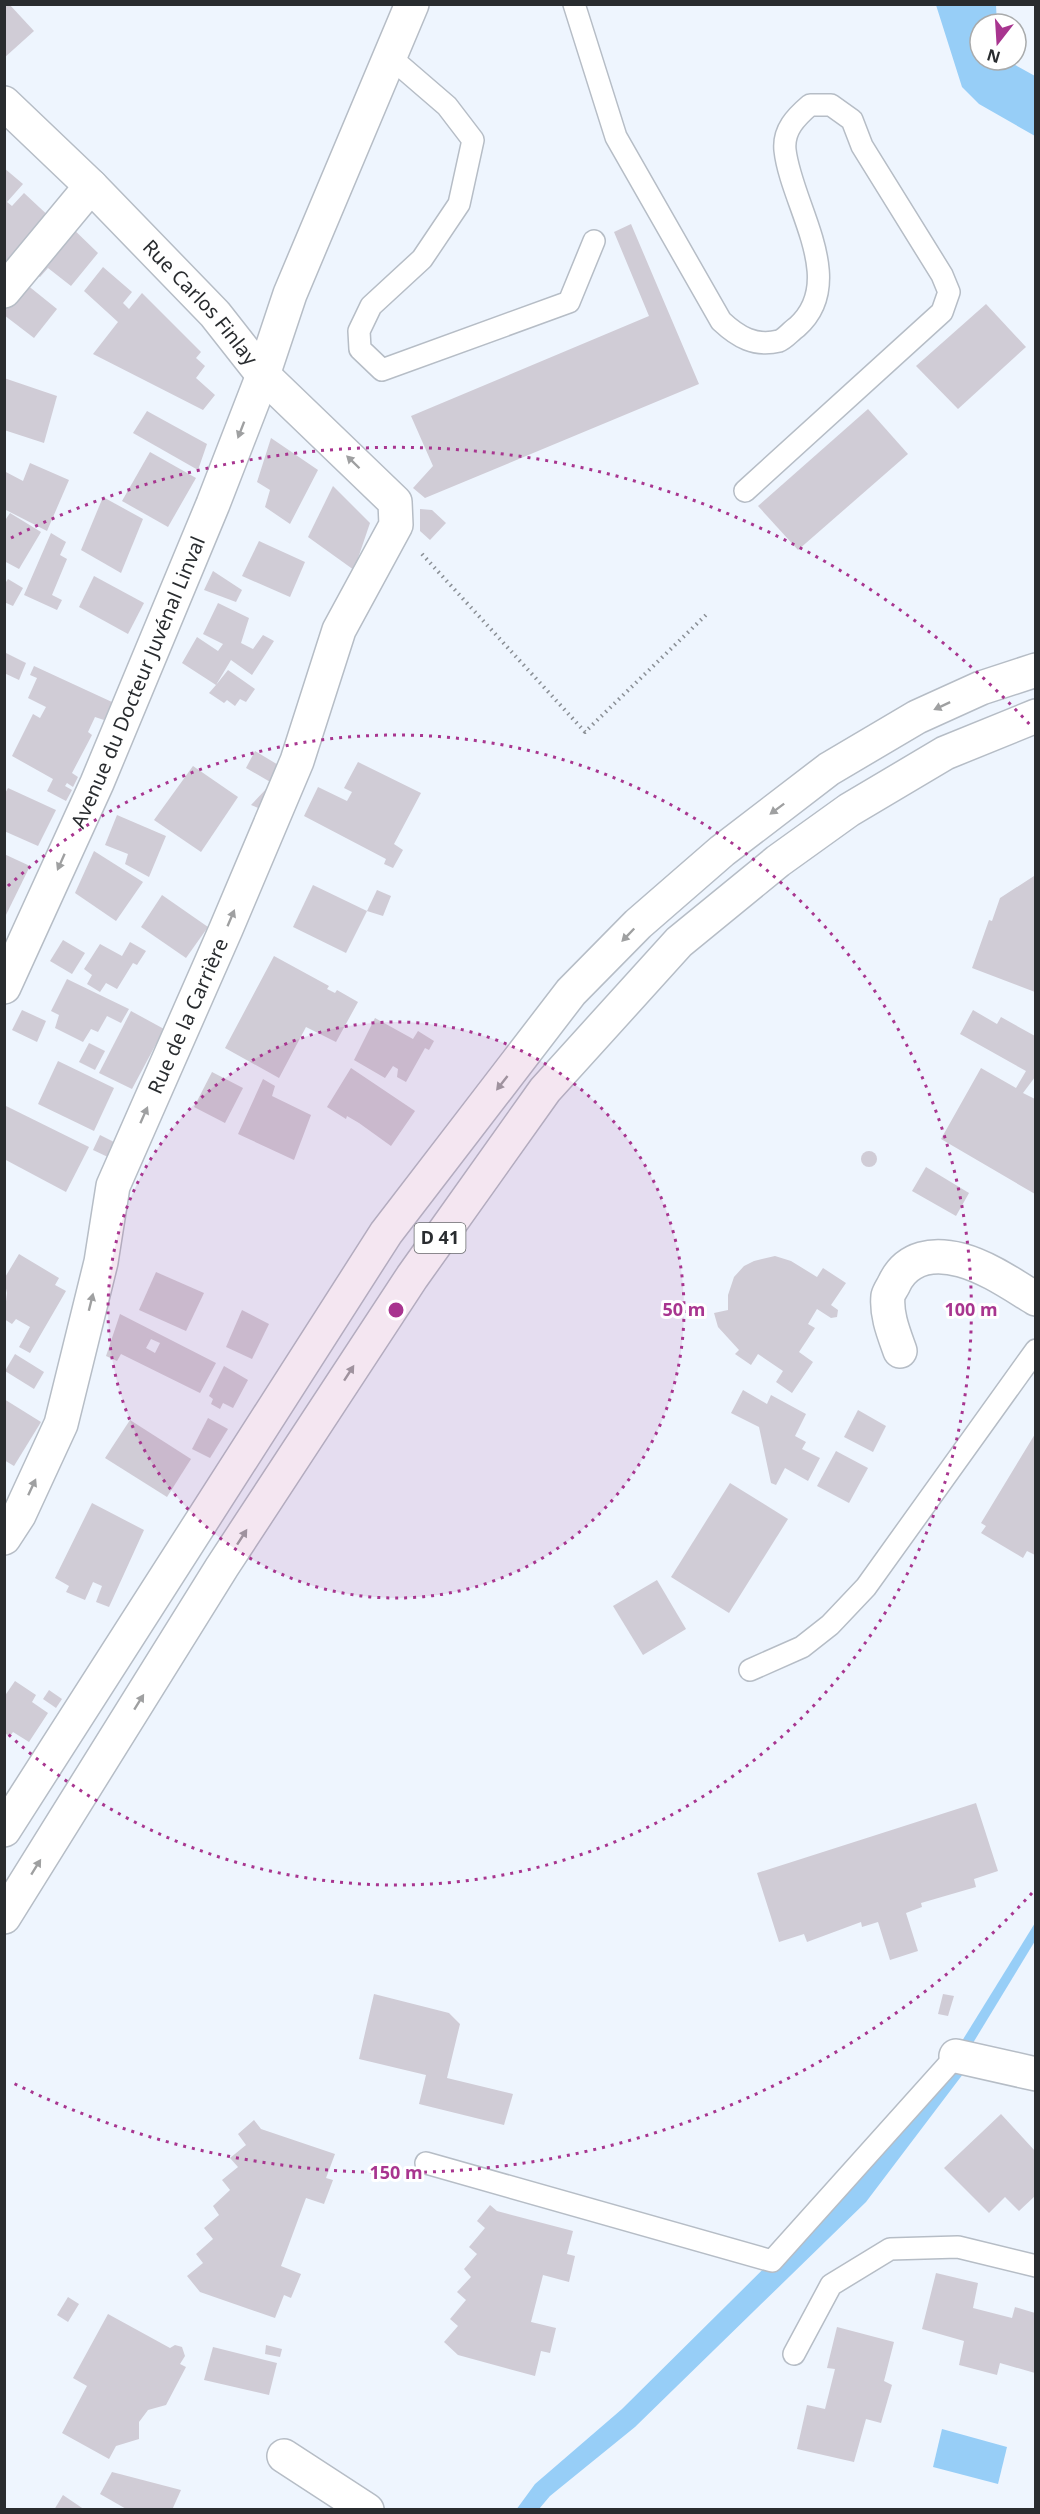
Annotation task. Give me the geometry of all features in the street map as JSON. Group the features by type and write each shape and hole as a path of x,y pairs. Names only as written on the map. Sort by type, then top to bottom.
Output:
{"main road":[{"name":"Avenue du Docteur Juvénal Linval","path":"4,987 101,772 213,504 290,294 412,4"},
{"name":"Rue Carlos Finlay","path":"4,103 91,186 215,314 262,375 395,514"},
{"path":"4,291 91,186"},
{"name":"Rue de la Carrière","path":"4,1538 18,1515 61,1424 101,1262 112,1186 226,929 297,761 339,630 395,514"},
{"path":"981,688 1035,662"},
{"name":"D 41","path":"4,1830 386,1233 571,992 638,924 722,851 829,769 917,717 981,688 1035,670"},
{"name":"D 41","path":"4,1917 229,1557 412,1277 545,1090 679,942 778,861 849,810 945,753 1035,716"},
{"path":"900,1351 891,1326 888,1296 898,1274 915,1259 940,1256 964,1261 1004,1280 1035,1299"},
{"path":"956,2056 1035,2074"},
{"path":"285,2456 367,2510"}],"lane":[{"path":"574,4 616,137 721,321 735,335 752,342 781,341 806,319 818,294 818,257 798,203 784,148 791,120 810,105 831,105 852,120 862,146 942,275 949,292 942,312 745,491"},
{"path":"389,56 447,106 473,140 459,204 422,258 371,306 359,330 360,349 382,370 569,302 594,241"},
{"path":"750,1670 802,1647 830,1625 866,1587 1035,1350"},
{"path":"426,2163 772,2261 956,2056"},
{"path":"794,2354 831,2285 890,2249 958,2247 1035,2266"}],"path":[{"path":"395,514 585,732 708,613"}],"water":[{"path":"936,5 996,5 996,12 968,12 968,72 1028,72 1035,76 1035,136 979,104 962,87"},
{"path":"1035,1923 1035,1941 973,2043 962,2041"},
{"path":"947,2069 963,2074 866,2202 635,2427 550,2496 539,2509 516,2510 535,2484 622,2409 835,2198"},
{"path":"942,2429 1007,2447 998,2484 933,2467"}],"building":[{"path":"4,4 9,4 34,31 4,58"},
{"path":"4,168 23,184 7,202 12,206 24,193 54,221 4,275"},
{"path":"66,222 98,253 71,286 48,268 40,277 29,270"},
{"path":"631,224 699,384 425,498 413,488 433,466 411,416 649,316 614,232"},
{"path":"103,267 132,292 123,303 129,309 142,293 201,352 196,358 205,366 196,378 215,395 203,410 93,354 118,322 84,291"},
{"path":"21,280 57,309 34,338 4,315 4,301"},
{"path":"986,304 1026,347 958,409 916,366"},
{"path":"4,378 57,396 44,443 4,430"},
{"path":"868,409 908,454 798,550 758,506"},
{"path":"147,411 207,444 198,470 133,433"},
{"path":"271,438 318,470 290,524 265,507 270,490 257,482"},
{"path":"150,452 196,478 168,527 122,501"},
{"path":"30,463 69,480 47,531 4,509 4,471 23,481"},
{"path":"333,486 370,523 354,570 308,537"},
{"path":"103,497 143,519 121,573 81,550"},
{"path":"420,509 432,510 446,523 430,540 420,531"},
{"path":"10,513 41,532 19,569 4,561 4,522"},
{"path":"51,533 66,542 60,555 67,559 52,595 62,600 57,610 24,595"},
{"path":"259,541 305,562 290,597 242,576"},
{"path":"213,571 242,590 236,602 204,590"},
{"path":"94,576 144,603 128,634 79,607"},
{"path":"8,579 23,588 13,606 4,602 4,585"},
{"path":"218,603 249,618 241,643 253,649 263,635 274,641 252,675 231,660 216,685 182,663 197,637 218,651 223,644 203,634"},
{"path":"6,653 26,663 19,680 4,673"},
{"path":"34,666 112,702 104,720 95,717 88,732 92,735 72,773 78,777 73,787 67,783 65,786 72,790 66,801 47,791 53,779 12,756 33,714 40,718 46,707 28,698 37,678 30,675"},
{"path":"228,670 255,689 246,702 240,699 235,706 227,700 224,703 209,693"},
{"path":"255,751 280,766 272,783 246,768"},
{"path":"358,762 421,793 394,844 403,850 393,868 384,864 386,859 304,816 318,787 347,801 352,792 344,788"},
{"path":"193,766 238,797 201,852 154,820"},
{"path":"268,787 268,812 251,805"},
{"path":"8,788 56,810 38,846 4,831 4,795"},
{"path":"117,815 166,836 149,877 125,864 128,854 105,845"},
{"path":"94,851 143,882 116,921 75,893"},
{"path":"4,854 30,866 4,919"},
{"path":"1034,876 1035,992 972,968 989,920 992,921 1000,898"},
{"path":"313,885 367,911 346,953 293,927"},
{"path":"377,890 391,896 383,916 367,911"},
{"path":"162,895 208,927 186,958 141,927"},
{"path":"63,940 85,953 72,974 50,961"},
{"path":"130,942 146,951 137,965 133,963 117,989 106,983 100,992 87,984 92,975 84,969 100,944 122,956"},
{"path":"274,956 329,986 327,989 335,993 337,990 358,1002 336,1042 306,1027 279,1078 225,1048"},
{"path":"67,979 129,1009 121,1023 107,1016 98,1032 91,1029 83,1042 55,1028 59,1015 51,1011"},
{"path":"22,1010 46,1021 37,1042 12,1030"},
{"path":"973,1010 997,1024 1001,1017 1035,1036 1035,1077 1023,1093 1035,1099 1035,1194 941,1139 981,1068 1016,1088 1026,1071 960,1034"},
{"path":"131,1011 164,1029 132,1089 99,1073"},
{"path":"375,1018 413,1039 418,1031 434,1041 429,1050 425,1048 406,1082 397,1077 398,1069 393,1066 385,1078 354,1060"},
{"path":"89,1043 105,1051 95,1070 79,1062"},
{"path":"58,1061 114,1088 94,1131 38,1104"},
{"path":"351,1068 415,1111 391,1146 359,1123 347,1116 346,1119 327,1107"},
{"path":"212,1072 243,1088 225,1123 194,1107"},
{"path":"263,1079 275,1086 272,1096 311,1115 294,1160 238,1134"},
{"path":"4,1105 89,1147 66,1192 4,1159"},
{"path":"100,1135 116,1143 110,1158 93,1150"},
{"path":"869,1151 875,1153 877,1159 875,1165 869,1167 863,1165 861,1159 863,1153"},
{"path":"926,1167 969,1193 956,1216 912,1191"},
{"path":"19,1254 59,1278 55,1285 66,1291 30,1353 19,1347 30,1327 16,1319 12,1324 4,1319 7,1293 4,1279"},
{"path":"775,1256 791,1261 817,1277 823,1268 846,1283 831,1305 838,1310 837,1317 831,1318 817,1309 808,1324 815,1328 799,1352 813,1362 792,1393 776,1382 783,1371 758,1354 751,1365 735,1354 739,1350 718,1327 714,1313 728,1310 728,1295 734,1277 744,1266"},
{"path":"156,1272 204,1293 186,1331 139,1310"},
{"path":"242,1310 269,1324 252,1359 226,1347"},
{"path":"120,1314 216,1363 200,1393 121,1354 117,1361 106,1356","holes":["151,1339 160,1343 155,1353 146,1348"]},
{"path":"15,1354 44,1372 34,1389 5,1371"},
{"path":"224,1366 248,1380 233,1408 223,1403 220,1409 211,1404 213,1399 209,1396"},
{"path":"743,1390 767,1404 771,1395 806,1414 795,1436 806,1442 802,1449 820,1458 808,1481 785,1468 776,1485 771,1483 759,1427 731,1413"},
{"path":"4,1399 41,1422 14,1466 4,1460"},
{"path":"858,1410 886,1426 873,1452 844,1437"},
{"path":"208,1418 228,1429 210,1458 192,1449"},
{"path":"130,1420 191,1459 167,1497 105,1458"},
{"path":"1035,1434 1035,1555 1027,1551 1023,1558 981,1533 986,1526 981,1523"},
{"path":"836,1451 868,1468 849,1503 817,1486"},
{"path":"730,1483 788,1519 729,1613 671,1577"},
{"path":"92,1503 144,1530 109,1607 96,1602 102,1586 93,1582 85,1600 66,1592 69,1586 55,1578"},
{"path":"657,1580 686,1629 643,1655 613,1606"},
{"path":"15,1681 36,1695 32,1702 48,1713 29,1742 13,1732 10,1736 4,1733 4,1697"},
{"path":"49,1690 62,1699 56,1708 43,1699"},
{"path":"976,1803 998,1871 974,1879 976,1887 921,1903 922,1907 906,1913 918,1951 890,1960 878,1922 862,1927 861,1922 807,1942 804,1934 779,1942 757,1873"},
{"path":"374,1994 449,2013 460,2024 447,2078 513,2094 504,2125 419,2104 426,2075 359,2059"},
{"path":"943,1994 954,1996 948,2016 938,2014"},
{"path":"1001,2114 1035,2151 1035,2196 1019,2211 1005,2197 989,2213 944,2168"},
{"path":"254,2120 261,2129 335,2154 326,2178 333,2180 324,2204 306,2198 281,2266 301,2274 291,2298 284,2295 275,2318 200,2292 187,2276 203,2263 196,2254 213,2239 204,2228 219,2215 213,2206 230,2190 222,2180 238,2167 230,2158 246,2145 238,2134"},
{"path":"490,2205 497,2211 573,2231 567,2254 575,2256 569,2282 543,2275 531,2322 556,2328 550,2353 541,2351 535,2376 458,2355 444,2342 458,2326 450,2319 466,2300 457,2292 471,2277 464,2269 477,2254 469,2247 485,2228 477,2221"},
{"path":"936,2273 978,2283 973,2308 1012,2318 1015,2307 1035,2313 1035,2373 1000,2363 997,2375 959,2365 964,2341 922,2329"},
{"path":"68,2297 79,2304 68,2322 57,2315"},
{"path":"108,2314 170,2348 175,2345 182,2347 185,2356 180,2364 186,2367 166,2405 148,2410 139,2422 139,2439 116,2446 109,2459 62,2433 87,2386 73,2378"},
{"path":"837,2327 894,2342 884,2381 892,2385 881,2423 866,2419 854,2462 797,2449 807,2405 825,2409 835,2369 827,2368"},
{"path":"266,2345 282,2349 280,2357 265,2354"},
{"path":"213,2347 277,2363 269,2395 204,2380"},
{"path":"112,2472 181,2490 172,2510 128,2510 100,2494"},
{"path":"63,2495 85,2510 54,2510"}]}
